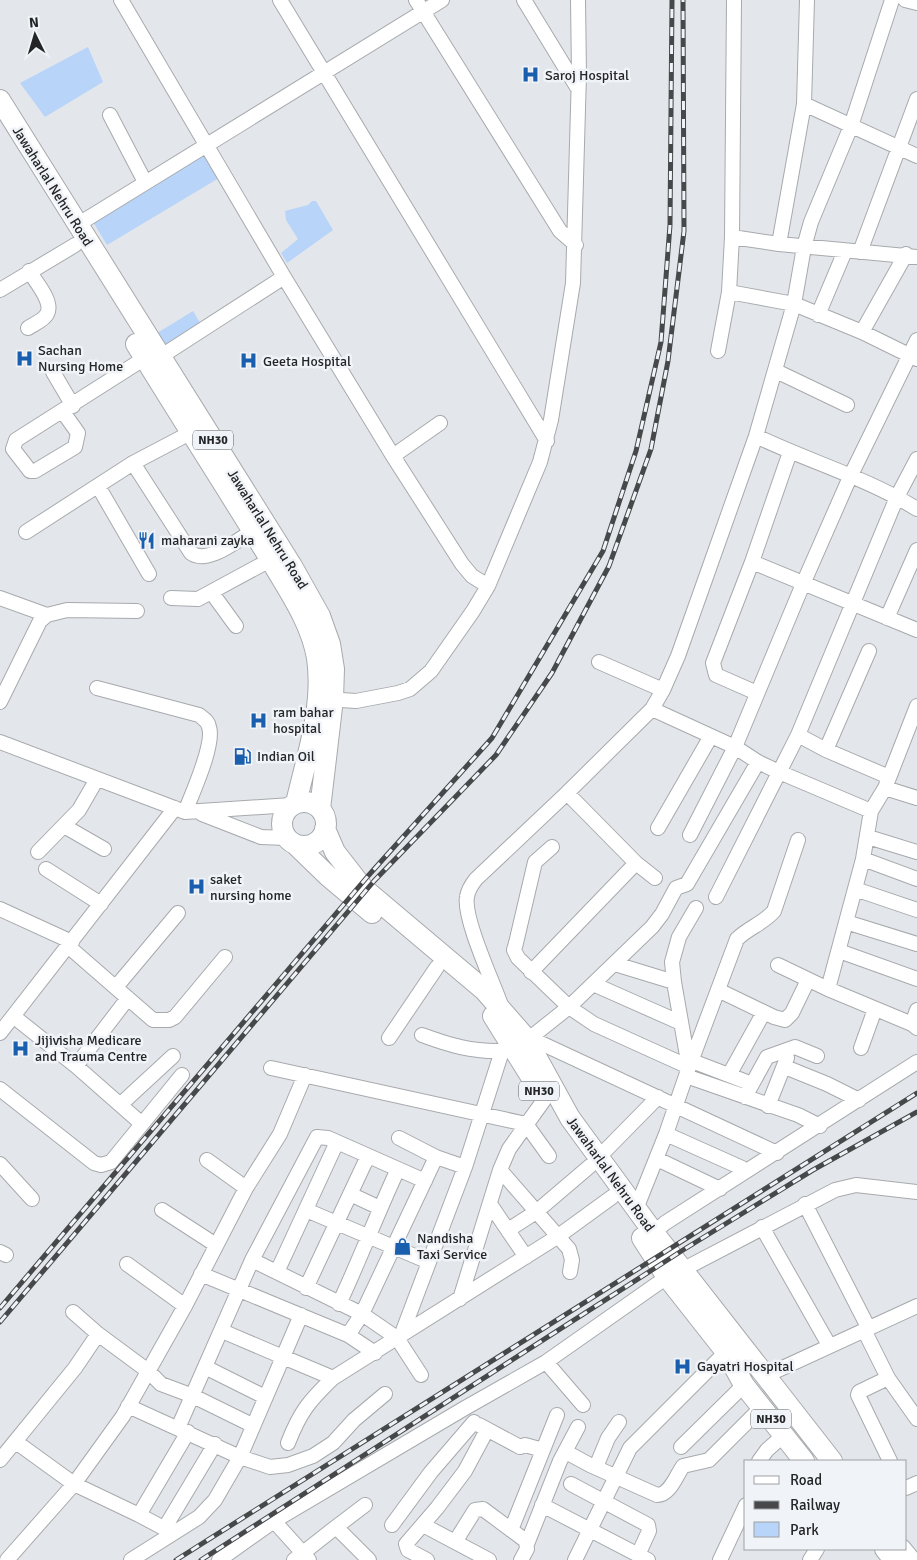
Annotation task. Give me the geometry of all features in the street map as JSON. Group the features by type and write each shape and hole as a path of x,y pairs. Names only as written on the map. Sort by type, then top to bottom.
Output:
{"highway":[{"name":"Jawaharlal Nehru Road","path":"0,100 77,225 152,358 190,433 253,531 293,598 312,638 325,699 320,809 325,819 325,829 335,852 363,888 484,990 504,1012 544,1100 594,1162 636,1208 649,1237"},
{"name":"Jawaharlal Nehru Road","path":"0,122 75,245 310,598 330,644 334,670 311,740 294,804 284,813 281,823 291,841 328,876 487,1009 517,1042 565,1111 612,1197 649,1237 754,1388 784,1435 803,1460"},
{"path":"294,804 312,803 320,809"},
{"path":"291,841 311,844 320,839 325,829"},
{"name":"Jawaharlal Nehru Road","path":"675,1273 726,1352 754,1388 831,1460"},
{"path":"754,1388 815,1460"},
{"path":"886,1550 894,1560"},
{"path":"902,1550 910,1560"}],"street":[{"path":"121,0 284,277 393,456 462,564 472,576 488,586"},
{"path":"280,0 547,442"},
{"path":"77,225 325,72 420,6 442,0"},
{"path":"524,0 577,87"},
{"path":"325,699 356,701 382,697 410,689 431,671 488,586 518,517 547,442 574,283 577,87 579,74 578,0"},
{"path":"718,351 729,292 732,237 734,0"},
{"path":"780,244 804,104 807,0"},
{"path":"504,1012 468,916 467,898 476,879 568,793 652,709 663,690 678,656 756,436 794,304 804,247 811,222 851,126 892,0"},
{"path":"905,0 917,3"},
{"path":"420,6 560,232 576,245"},
{"path":"860,252 917,99"},
{"path":"804,104 917,156"},
{"path":"110,115 145,182"},
{"path":"732,237 804,247 912,256 862,332"},
{"path":"0,290 75,245"},
{"path":"818,315 845,251"},
{"path":"28,328 46,316 48,310 47,300 29,271"},
{"path":"53,372 68,409 78,433 75,447 35,471 30,471 16,455 14,444 16,440 68,409 152,358 284,277"},
{"path":"729,292 794,304 862,332 913,357"},
{"path":"690,835 735,747 850,477 913,357 917,340"},
{"path":"776,371 847,405"},
{"path":"393,456 440,423"},
{"path":"26,532 133,463 190,433"},
{"path":"756,436 897,497 917,510"},
{"path":"757,694 716,675 713,663 752,562 790,452"},
{"path":"716,897 798,735 897,497 917,459"},
{"path":"133,463 191,553 196,556 210,555 253,531"},
{"path":"98,486 149,574"},
{"path":"887,618 917,550"},
{"path":"171,598 198,599 270,560"},
{"path":"752,562 917,630"},
{"path":"212,593 236,626"},
{"path":"0,598 47,615"},
{"path":"0,702 40,621 47,615 59,610 137,611"},
{"path":"826,750 869,651"},
{"path":"599,662 663,690"},
{"path":"0,1033 102,904 186,811 210,742 210,728 206,720 200,715 97,688"},
{"path":"828,989 863,859 871,811 887,782 917,706"},
{"path":"652,709 735,747 758,762 779,772 871,811"},
{"path":"798,735 917,798"},
{"path":"658,828 711,736"},
{"path":"0,742 186,811 260,836 291,841"},
{"path":"422,1035 454,1047 472,1050 517,1042 569,1007 615,964 662,914 676,888 687,884 758,762"},
{"path":"38,852 79,810 97,779"},
{"path":"568,793 636,863 655,878"},
{"path":"186,811 294,804"},
{"path":"64,826 104,849"},
{"path":"868,837 917,852"},
{"path":"636,1208 657,1159 737,939 769,917 778,904 798,840"},
{"path":"552,847 535,862 514,950 518,958 531,972 569,1007 594,1024 689,1068 745,1098 798,1115 820,1126"},
{"path":"863,859 917,879"},
{"path":"531,972 636,863"},
{"path":"46,868 102,904"},
{"path":"855,889 917,910"},
{"path":"689,1068 672,962 680,937 696,908"},
{"path":"0,909 71,944 153,1020 169,1020 175,1017 225,957"},
{"path":"116,987 178,913"},
{"path":"846,922 917,944"},
{"path":"839,951 917,979"},
{"path":"615,964 674,982"},
{"path":"778,965 875,1009 915,1021"},
{"path":"388,1038 437,967"},
{"path":"718,990 781,1020 789,1018 808,980"},
{"path":"593,984 681,1023"},
{"path":"76,1066 128,998"},
{"path":"861,1048 875,1009"},
{"path":"729,1075 764,1012"},
{"path":"13,1016 76,1066 142,1124"},
{"path":"517,1042 658,1097 777,1153"},
{"path":"399,1337 465,1167 481,1114 517,1042"},
{"path":"745,1098 767,1057 795,1047 817,1056"},
{"path":"768,1106 785,1067 787,1058 781,1052"},
{"path":"121,1104 173,1056"},
{"path":"649,1237 665,1223 820,1126 917,1062"},
{"path":"785,1067 827,1084 859,1100"},
{"path":"271,1068 526,1124 549,1156"},
{"path":"689,1068 729,1075 752,1084"},
{"path":"0,1089 94,1163 101,1166 111,1162 182,1075"},
{"path":"7,1560 74,1484 128,1406 185,1306 246,1188 280,1134 305,1076"},
{"path":"508,1230 536,1212 594,1162 658,1097"},
{"path":"460,1299 500,1170 509,1149 544,1100"},
{"path":"666,1134 742,1168"},
{"path":"139,1515 183,1430 193,1396 252,1260 317,1137 328,1138 425,1181"},
{"path":"398,1138 436,1157 465,1167"},
{"path":"277,1272 337,1142"},
{"path":"306,1288 368,1156"},
{"path":"348,1335 362,1314 436,1157"},
{"path":"657,1159 720,1189"},
{"path":"207,1160 246,1188"},
{"path":"0,1164 32,1199"},
{"path":"339,1304 371,1236 380,1208 398,1169"},
{"path":"500,1170 572,1255 570,1272"},
{"path":"222,1559 274,1521 546,1362 675,1273 805,1204 834,1190 856,1185 917,1192"},
{"path":"288,1194 337,1223 429,1262"},
{"path":"350,1194 380,1208"},
{"path":"288,1443 296,1420 307,1403 332,1378 375,1353 557,1237 612,1197"},
{"path":"490,1204 526,1257"},
{"path":"805,1204 866,1328 888,1378 917,1419"},
{"path":"162,1210 216,1245"},
{"path":"762,1227 829,1345"},
{"path":"252,1260 362,1314 399,1337 421,1375"},
{"path":"127,1264 185,1306"},
{"path":"201,1274 348,1335 375,1353"},
{"path":"681,1447 754,1388 829,1345 917,1306"},
{"path":"74,1312 98,1334 148,1371 161,1384 193,1396 252,1426"},
{"path":"130,1560 169,1531 198,1516 215,1500 240,1457 252,1426 284,1358 300,1316"},
{"path":"222,1331 332,1378"},
{"path":"0,1460 75,1368 98,1334"},
{"path":"579,1558 589,1531 630,1448 726,1352"},
{"path":"546,1362 583,1405"},
{"path":"205,1367 265,1398"},
{"path":"888,1378 860,1392 858,1395 890,1460"},
{"path":"566,1452 570,1456 656,1495 664,1494 682,1466 709,1460 754,1388"},
{"path":"128,1406 240,1457 270,1467 288,1465 313,1456 333,1443 354,1420 385,1394"},
{"path":"465,1408 474,1422 487,1430 520,1447 524,1444 543,1450"},
{"path":"511,1530 557,1415"},
{"path":"392,1525 431,1472 474,1422"},
{"path":"596,1467 608,1438 620,1422"},
{"path":"521,1560 560,1461 578,1427"},
{"path":"427,1560 408,1550 406,1544 465,1471 487,1430"},
{"path":"760,1460 767,1450 784,1435"},
{"path":"16,1442 74,1484 169,1531"},
{"path":"169,1531 215,1444"},
{"path":"542,1505 643,1558 648,1525 571,1484"},
{"path":"274,1521 301,1558 336,1527 365,1505"},
{"path":"455,1542 478,1508 487,1510 526,1541 527,1544"},
{"path":"720,1560 744,1509"},
{"path":"423,1525 489,1560"},
{"path":"336,1527 369,1560"}],"green space":[{"path":"88,47 103,82 45,117 20,83"},
{"path":"202,150 219,178 107,245 90,217"},
{"path":"312,201 316,201 333,230 287,263 281,253 298,239 286,220 285,211 308,205"},
{"path":"193,311 203,328 164,351 154,335"}],"railway":[{"path":"0,1308 368,876 492,738 603,551 636,451 661,342 670,225 672,0"},
{"path":"0,1322 374,881 496,755 552,673 609,566 651,449 668,361 684,231 683,0"},
{"path":"176,1560 917,1093"},
{"path":"201,1560 683,1250 813,1170 917,1112"}],"place":[{"name":"Saroj Hospital","path":"531,75"},
{"name":"Sachan Nursing Home","path":"24,358"},
{"name":"Geeta Hospital","path":"249,361"},
{"name":"maharani zayka","path":"147,540"},
{"name":"ram bahar hospital","path":"259,720"},
{"name":"Indian Oil","path":"243,756"},
{"name":"saket nursing home","path":"196,887"},
{"name":"Jijivisha Medicare and Trauma Centre","path":"21,1048"},
{"name":"Nandisha Taxi Service","path":"403,1246"},
{"name":"Gayatri Hospital","path":"683,1366"}]}
